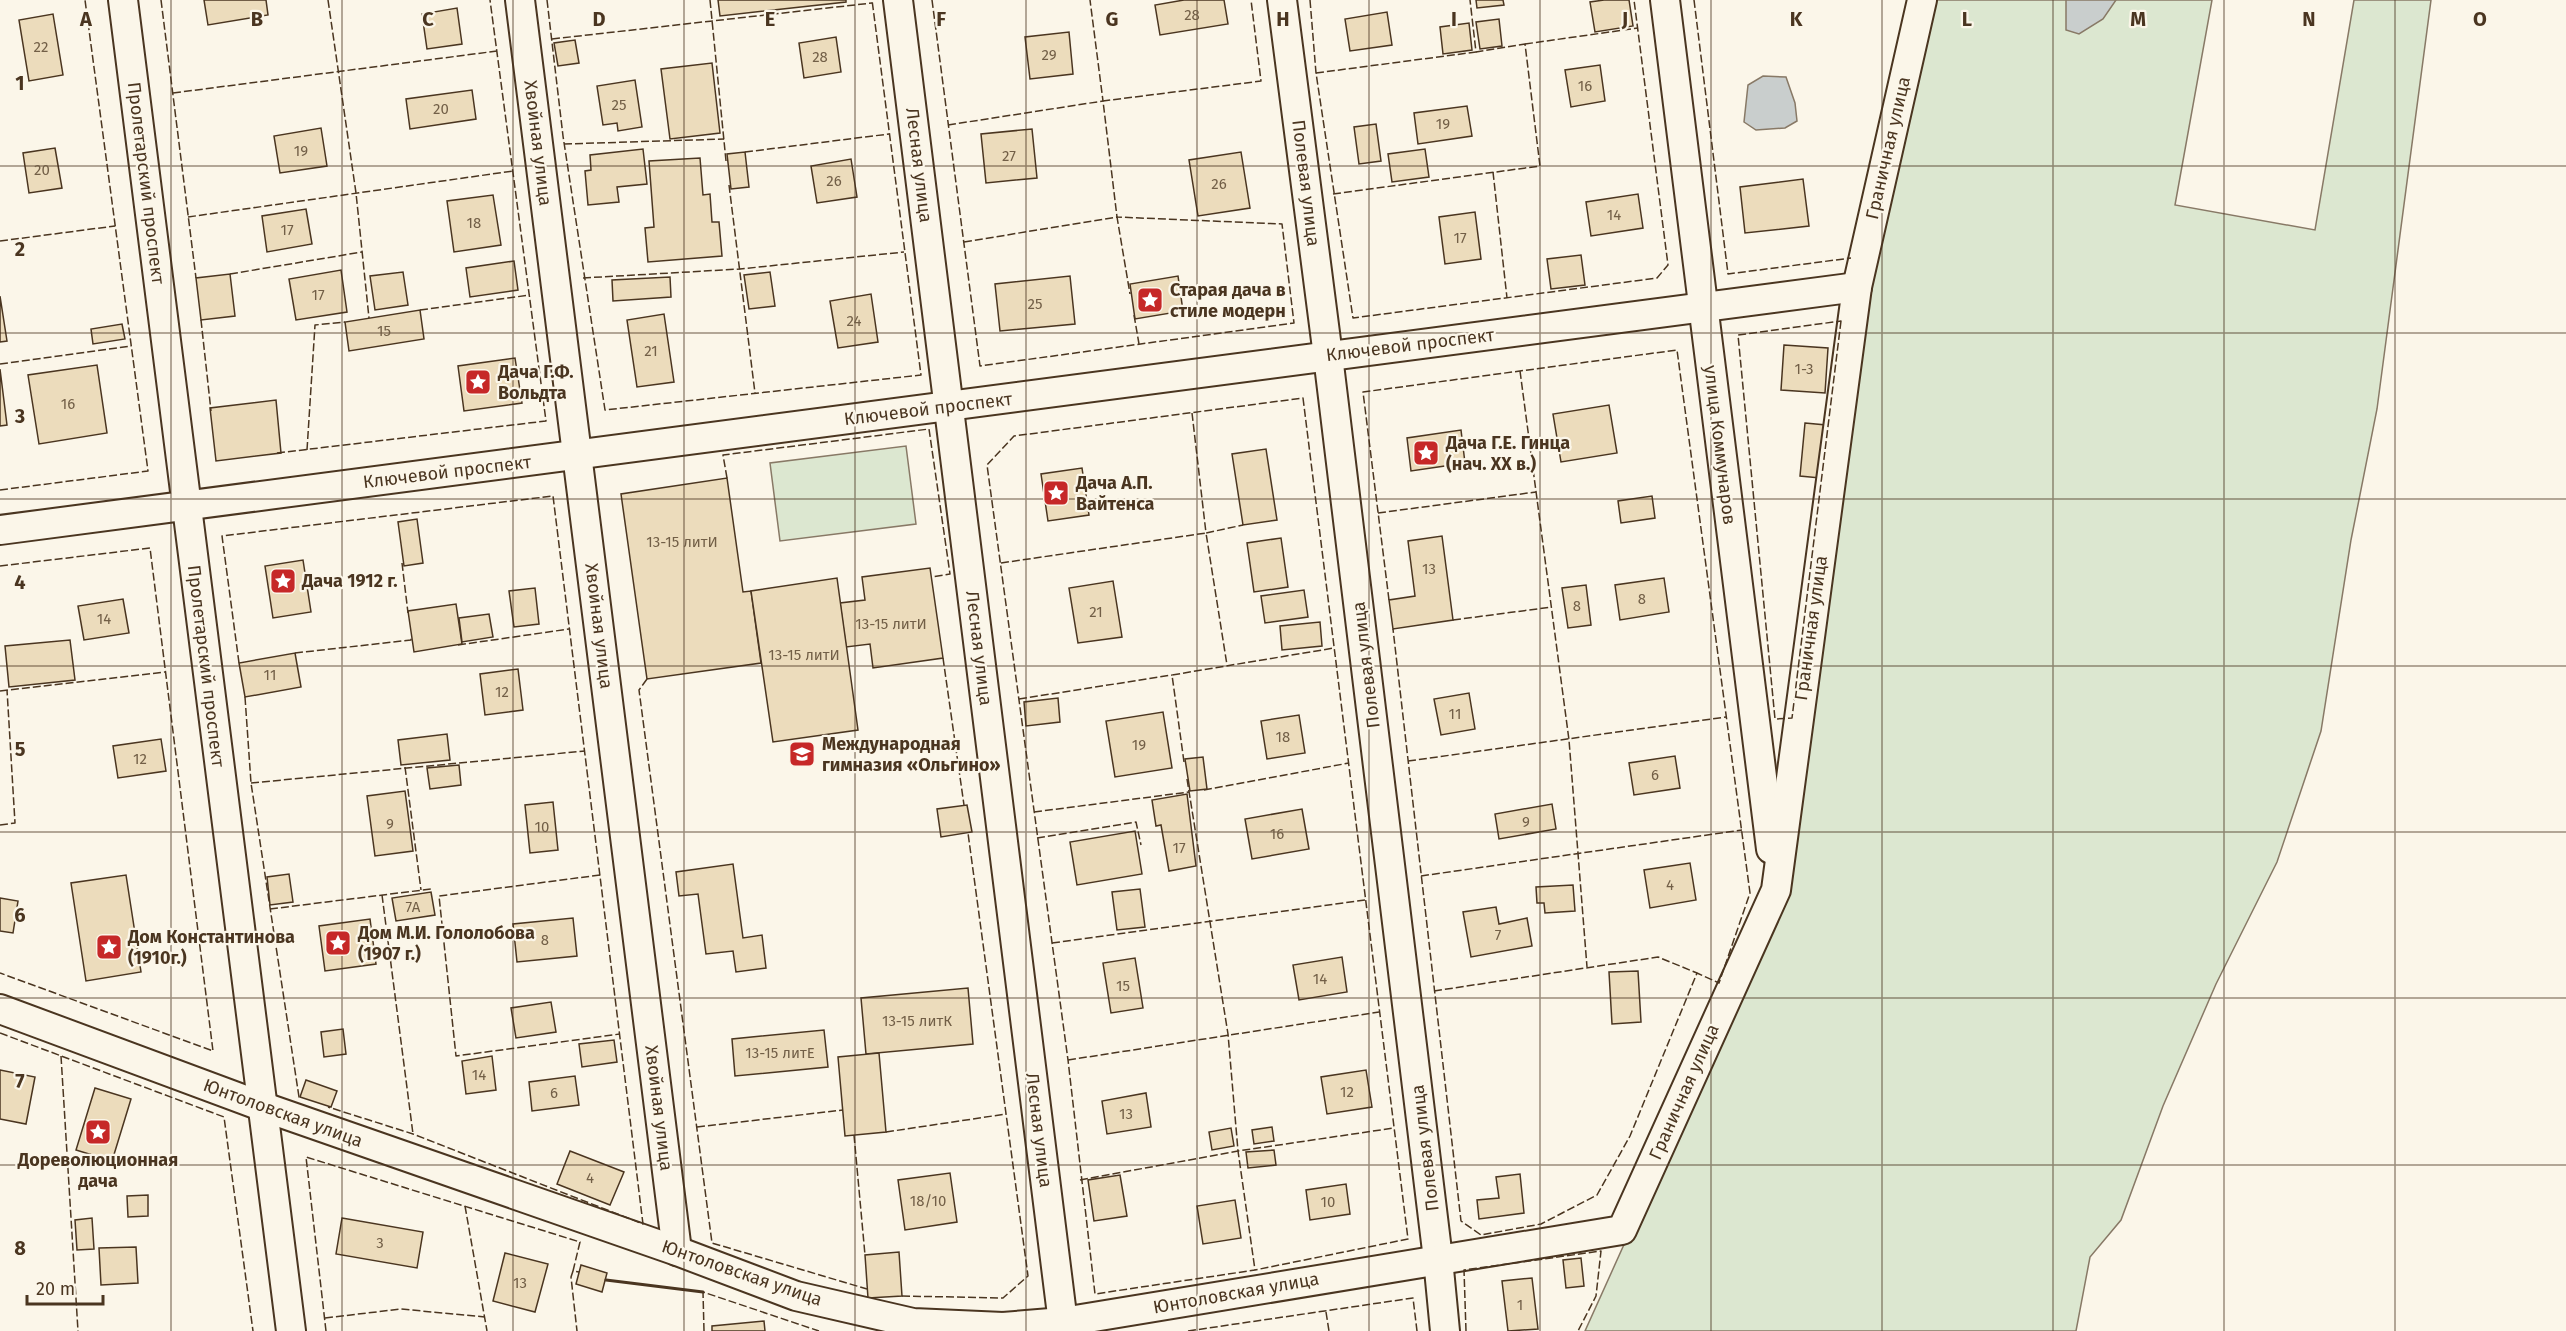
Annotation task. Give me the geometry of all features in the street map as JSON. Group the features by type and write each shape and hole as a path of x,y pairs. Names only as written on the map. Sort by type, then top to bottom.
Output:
{"street":[{"name":"Пролетарский проспект","path":"123,0 291,1331"},
{"name":"Хвойная улица","path":"520,0 677,1251"},
{"name":"Лесная улица","path":"898,0 1063,1327"},
{"name":"Полевая улица","path":"1282,0 1328,356 1445,1331"},
{"name":"улица Коммунаров","path":"1665,0 1776,890"},
{"name":"Граничная улица","path":"1622,1230 1776,890 1857,287 1922,0"},
{"name":"Ключевой проспект","path":"0,530 1857,287"},
{"name":"Юнтоловская улица","path":"0,1009 261,1106 677,1251 796,1296 913,1323 1063,1327 1438,1259 1622,1230"}],"green space":[{"path":"1933,0 2212,0 2175,205 2315,230 2354,0 2431,0 2377,409 2351,540 2321,731 2277,862 2216,984 2163,1106 2121,1220 2090,1257 2076,1331 1585,1331 1784,890 1870,288"},
{"path":"906,446 916,524 780,541 770,463"}],"shaded area":[{"path":"2066,0 2116,0 2103,19 2079,34 2066,30"},
{"path":"1763,76 1786,77 1795,103 1797,121 1785,128 1756,130 1744,122 1748,85"}],"building":[{"path":"204,0 266,0 268,15 208,25"},
{"path":"718,0 846,0 846,2 720,16"},
{"path":"1184,0 1224,0 1228,24 1160,35 1155,5"},
{"path":"1476,0 1503,0 1504,5 1477,8"},
{"path":"1629,0 1633,26 1595,32 1590,2"},
{"path":"457,8 462,44 427,49 422,14"},
{"path":"1387,12 1392,45 1350,51 1345,19"},
{"path":"53,14 63,75 29,81 19,20"},
{"path":"1499,19 1502,46 1480,49 1476,22"},
{"path":"1469,23 1472,50 1443,54 1440,27"},
{"path":"1069,32 1073,74 1030,79 1025,37"},
{"path":"836,37 841,72 804,78 799,43"},
{"path":"575,40 579,63 558,66 554,43"},
{"path":"712,63 720,133 670,139 661,69"},
{"path":"1600,65 1605,101 1571,107 1565,70"},
{"path":"635,80 642,127 618,131 617,123 603,125 597,86"},
{"path":"472,90 476,119 410,129 406,99"},
{"path":"1467,106 1472,136 1418,144 1414,113"},
{"path":"1376,124 1381,161 1359,164 1354,127"},
{"path":"321,128 327,166 280,173 274,136"},
{"path":"1032,129 1037,178 986,183 981,134"},
{"path":"55,148 62,188 29,193 23,153"},
{"path":"643,149 647,184 617,187 619,202 588,205 585,171 591,170 590,155"},
{"path":"1425,149 1429,177 1392,182 1388,154"},
{"path":"745,152 749,187 731,189 727,154"},
{"path":"1241,152 1250,208 1198,216 1189,160"},
{"path":"700,158 703,195 710,194 712,222 719,222 722,256 648,262 645,228 654,227 649,161"},
{"path":"851,159 857,197 817,203 811,166"},
{"path":"1803,179 1809,226 1745,233 1740,187"},
{"path":"1638,194 1643,228 1591,236 1586,202"},
{"path":"493,195 501,245 454,252 447,201"},
{"path":"306,209 312,244 267,252 262,216"},
{"path":"1475,212 1481,259 1445,264 1439,217"},
{"path":"1581,255 1585,285 1551,289 1547,259"},
{"path":"514,261 518,290 470,297 466,268"},
{"path":"341,270 347,312 296,320 289,279"},
{"path":"403,272 408,305 375,310 370,276"},
{"path":"770,272 775,306 749,309 744,275"},
{"path":"230,274 235,316 201,320 196,278"},
{"path":"1070,276 1075,324 1000,331 995,284"},
{"path":"1178,276 1183,311 1135,319 1130,284"},
{"path":"670,277 671,297 613,301 612,280"},
{"path":"871,294 878,342 838,348 830,301"},
{"path":"0,296 7,341 0,342"},
{"path":"420,310 424,339 349,351 345,322"},
{"path":"664,314 674,382 637,387 627,320"},
{"path":"122,324 125,339 93,344 91,329"},
{"path":"1784,345 1828,348 1825,393 1781,390"},
{"path":"515,358 522,403 464,411 458,366"},
{"path":"97,365 107,433 39,444 28,375"},
{"path":"0,369 7,425 0,426"},
{"path":"276,400 281,453 216,461 210,408"},
{"path":"1609,405 1617,453 1561,462 1553,414"},
{"path":"1805,423 1826,425 1820,478 1800,476"},
{"path":"1461,430 1465,463 1411,471 1407,438"},
{"path":"1266,449 1277,520 1243,525 1232,454"},
{"path":"1082,468 1089,515 1048,521 1041,474"},
{"path":"727,478 743,592 751,591 761,663 647,679 621,494"},
{"path":"1652,496 1655,518 1621,523 1618,501"},
{"path":"417,519 423,563 404,566 398,522"},
{"path":"1442,536 1453,620 1393,629 1389,600 1415,596 1408,541"},
{"path":"1281,538 1288,587 1254,592 1247,543"},
{"path":"303,560 311,612 273,618 265,566"},
{"path":"930,568 943,658 873,668 870,644 846,647 840,603 865,600 862,577"},
{"path":"837,578 858,730 773,742 751,591"},
{"path":"1664,578 1669,612 1620,620 1615,585"},
{"path":"1113,581 1122,637 1078,643 1069,588"},
{"path":"1586,585 1591,625 1568,628 1562,588"},
{"path":"535,588 539,624 514,627 509,591"},
{"path":"1304,590 1308,617 1265,623 1261,596"},
{"path":"123,599 129,633 84,640 78,606"},
{"path":"456,604 462,644 414,652 408,611"},
{"path":"489,614 493,637 462,642 459,618"},
{"path":"1320,622 1322,646 1282,650 1280,626"},
{"path":"70,640 75,680 9,687 5,646"},
{"path":"295,653 301,687 245,697 239,663"},
{"path":"518,669 523,710 485,715 480,674"},
{"path":"1469,693 1475,729 1441,735 1434,699"},
{"path":"1058,698 1060,722 1026,726 1024,702"},
{"path":"1163,712 1172,768 1115,777 1106,721"},
{"path":"1299,715 1305,753 1267,759 1261,721"},
{"path":"447,734 450,760 401,765 398,740"},
{"path":"161,739 166,771 118,778 113,746"},
{"path":"1675,756 1680,788 1634,795 1629,763"},
{"path":"1203,757 1207,789 1190,791 1185,759"},
{"path":"459,765 461,785 430,789 427,768"},
{"path":"405,791 413,851 375,856 367,796"},
{"path":"1187,794 1196,866 1169,871 1161,825 1156,826 1152,800"},
{"path":"553,802 558,850 530,853 525,805"},
{"path":"1552,804 1556,829 1499,839 1495,814"},
{"path":"967,805 972,832 941,837 937,809"},
{"path":"1302,809 1309,849 1252,859 1245,819"},
{"path":"1135,831 1142,874 1077,885 1070,842"},
{"path":"1690,863 1696,900 1650,908 1644,870"},
{"path":"733,864 743,938 762,935 766,968 736,972 733,951 706,954 698,894 679,896 676,872"},
{"path":"289,874 293,902 270,905 267,877"},
{"path":"126,875 141,972 86,981 71,883"},
{"path":"1573,885 1575,911 1545,913 1544,903 1537,903 1536,887"},
{"path":"1140,889 1145,927 1117,930 1112,892"},
{"path":"431,892 435,915 396,921 392,898"},
{"path":"0,898 18,901 13,933 0,931"},
{"path":"1496,907 1499,924 1527,918 1532,946 1471,957 1463,912"},
{"path":"573,918 577,956 517,962 513,924"},
{"path":"370,919 376,964 325,971 319,926"},
{"path":"1342,957 1347,992 1299,1000 1293,965"},
{"path":"1135,958 1143,1008 1111,1013 1103,963"},
{"path":"1638,971 1641,1022 1612,1024 1609,972"},
{"path":"968,988 973,1044 866,1054 861,998"},
{"path":"551,1002 556,1032 516,1038 511,1008"},
{"path":"343,1029 346,1054 324,1057 321,1032"},
{"path":"824,1030 828,1067 735,1076 732,1039"},
{"path":"614,1040 617,1062 582,1067 579,1044"},
{"path":"879,1053 886,1132 845,1136 838,1057"},
{"path":"492,1056 496,1090 466,1094 462,1061"},
{"path":"0,1070 35,1077 26,1124 0,1119"},
{"path":"1366,1070 1372,1107 1327,1114 1321,1077"},
{"path":"575,1076 579,1105 532,1111 529,1082"},
{"path":"306,1080 337,1091 331,1107 300,1097"},
{"path":"95,1088 131,1099 112,1161 76,1150"},
{"path":"1146,1093 1151,1127 1107,1134 1102,1101"},
{"path":"1272,1127 1274,1141 1254,1144 1252,1130"},
{"path":"1231,1128 1234,1146 1212,1150 1209,1132"},
{"path":"1274,1150 1276,1165 1248,1168 1246,1152"},
{"path":"570,1151 624,1172 610,1205 557,1184"},
{"path":"950,1173 957,1222 905,1230 898,1180"},
{"path":"1520,1174 1524,1213 1479,1219 1477,1200 1499,1198 1496,1177"},
{"path":"1120,1175 1127,1216 1094,1221 1088,1180"},
{"path":"1346,1184 1350,1214 1310,1220 1306,1190"},
{"path":"148,1195 148,1216 128,1217 127,1196"},
{"path":"1235,1200 1241,1238 1203,1244 1197,1206"},
{"path":"92,1218 94,1249 77,1250 75,1220"},
{"path":"342,1218 423,1232 417,1268 336,1254"},
{"path":"136,1247 138,1283 101,1285 99,1248"},
{"path":"899,1252 902,1296 868,1298 865,1255"},
{"path":"505,1253 548,1264 535,1312 493,1301"},
{"path":"1581,1258 1584,1286 1566,1288 1563,1260"},
{"path":"581,1265 607,1273 602,1292 576,1284"},
{"path":"1532,1278 1538,1329 1508,1331 1502,1281"},
{"path":"764,1321 765,1331 712,1331 712,1326"}],"fence":[{"path":"0,490 148,471 85,0"},
{"path":"161,0 196,278"},
{"path":"328,0 356,193 369,318"},
{"path":"277,453 546,421 490,0"},
{"path":"547,0 563,136 605,410 921,375 872,0"},
{"path":"710,0 726,161"},
{"path":"932,0 980,366 1294,323 1282,224 1117,217 1103,101 1261,81 1251,0"},
{"path":"948,125 1103,101 1090,0"},
{"path":"1310,0 1316,73 1353,318 1657,278 1668,265 1634,0"},
{"path":"1316,73 1476,52 1470,0"},
{"path":"1694,0 1728,274 1851,258"},
{"path":"552,39 872,3"},
{"path":"1525,44 1638,28"},
{"path":"1333,194 1540,166 1525,44 1476,52"},
{"path":"173,93 497,51"},
{"path":"745,152 889,134"},
{"path":"564,144 724,139"},
{"path":"188,217 513,171"},
{"path":"1493,172 1507,298"},
{"path":"729,185 755,393"},
{"path":"964,242 1117,217 1130,294"},
{"path":"0,241 115,226"},
{"path":"230,274 362,252"},
{"path":"583,278 740,269 904,252"},
{"path":"420,310 530,295"},
{"path":"1134,315 1139,344"},
{"path":"201,320 211,411"},
{"path":"1841,321 1792,718 1775,719 1738,335 1841,321"},
{"path":"307,450 315,325 345,322"},
{"path":"0,364 131,346"},
{"path":"1389,600 1363,392 1677,350 1750,893 1719,983 1697,973 1630,1136 1597,1195 1541,1224 1481,1235 1461,1221 1393,629"},
{"path":"1520,371 1569,740 1587,967"},
{"path":"1303,398 1408,1239 1255,1270 1095,1294 1068,1060 987,465 1014,436 1303,398"},
{"path":"1192,413 1206,533 1243,525"},
{"path":"727,478 723,455 929,429 950,574 932,577"},
{"path":"1378,513 1536,492"},
{"path":"239,663 222,536 553,496 643,1224 413,1134 328,1107"},
{"path":"1001,563 1206,533 1227,665"},
{"path":"0,566 150,548 213,1051 0,973"},
{"path":"402,563 408,613"},
{"path":"1453,620 1552,607"},
{"path":"458,645 569,629"},
{"path":"295,653 411,640 411,637"},
{"path":"1184,762 1172,675 1334,648"},
{"path":"943,658 964,805"},
{"path":"0,691 165,672"},
{"path":"1019,699 1172,675"},
{"path":"647,679 639,690 712,1243 867,1289"},
{"path":"0,825 15,823 7,690"},
{"path":"245,697 251,783 299,1097 302,1098"},
{"path":"1408,761 1726,717"},
{"path":"251,783 585,751"},
{"path":"1204,790 1349,763"},
{"path":"405,767 421,890"},
{"path":"1187,779 1228,1034 1238,1151 1255,1270"},
{"path":"1034,812 1189,792"},
{"path":"1037,838 1136,822 1141,845"},
{"path":"1421,876 1742,830"},
{"path":"902,1296 1003,1298 1028,1276 968,833"},
{"path":"600,875 439,896 456,1056 620,1034"},
{"path":"270,909 431,889"},
{"path":"382,895 413,1134"},
{"path":"1052,943 1365,900"},
{"path":"1434,991 1658,957 1697,973"},
{"path":"1068,1060 1379,1012"},
{"path":"0,1033 224,1117 253,1331"},
{"path":"61,1056 78,1331"},
{"path":"697,1127 843,1110"},
{"path":"886,1132 1006,1114"},
{"path":"1080,1180 1238,1151 1394,1128"},
{"path":"854,1135 865,1255"},
{"path":"326,1331 306,1157 580,1242 573,1271 579,1272"},
{"path":"465,1206 487,1331"},
{"path":"1466,1331 1464,1270 1601,1251 1596,1296 1578,1331"},
{"path":"573,1271 571,1277 577,1331"},
{"path":"704,1331 703,1292 819,1331"},
{"path":"1188,1331 1413,1298 1417,1331"},
{"path":"325,1318 401,1309 485,1317"},
{"path":"1326,1312 1329,1331"}],"wall":[{"path":"606,1280 703,1292"}],"place":[{"name":"Старая дача в стиле модерн","path":"1150,300"},
{"name":"Дача Г.Ф. Вольдта","path":"478,382"},
{"name":"Дача Г.Е. Гинца (нач. XX в.)","path":"1426,453"},
{"name":"Дача А.П. Вайтенса","path":"1056,493"},
{"name":"Дача 1912 г.","path":"283,581"},
{"name":"Международная гимназия «Ольгино»","path":"802,754"},
{"name":"Дом М.И. Гололобова (1907 г.)","path":"338,943"},
{"name":"Дом Константинова (1910г.)","path":"109,947"},
{"name":"Дореволюционная дача","path":"98,1132"}]}
